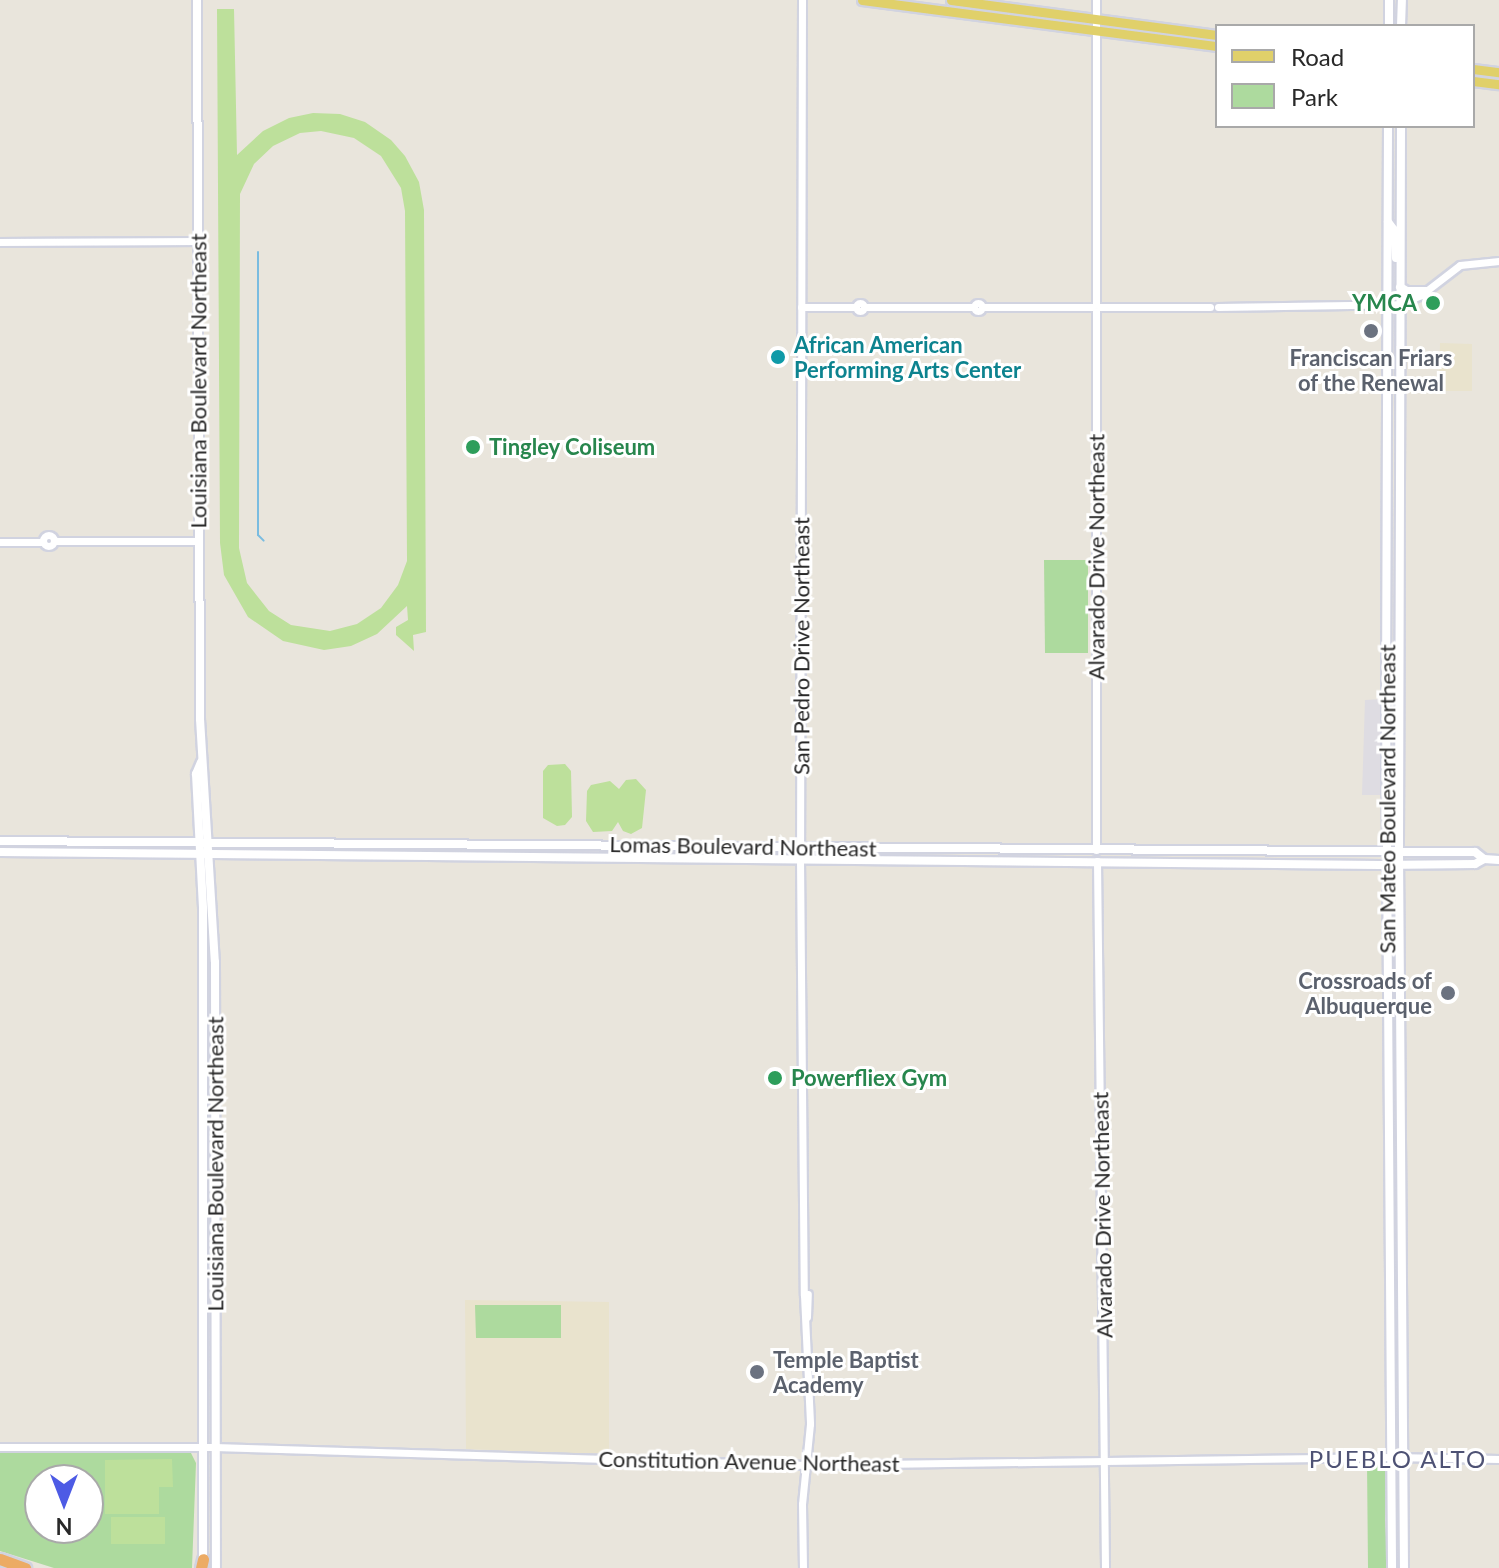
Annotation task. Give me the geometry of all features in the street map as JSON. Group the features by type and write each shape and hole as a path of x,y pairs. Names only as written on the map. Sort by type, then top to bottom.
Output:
{"highway":[{"path":"0,1559 25,1568"}],"main road":[{"name":"Louisiana Boulevard Northeast","path":"197,0 201,762 196,772 202,841 208,852 215,962 216,1568"},
{"path":"862,0 1215,35"},
{"path":"951,0 1215,46"},
{"path":"1389,0 1389,24"},
{"path":"1401,24 1402,0"},
{"path":"1475,69 1499,72"},
{"path":"1475,81 1499,84"},
{"name":"San Mateo Boulevard Northeast","path":"1388,128 1387,865 1392,1568"},
{"name":"San Mateo Boulevard Northeast","path":"1401,128 1399,853 1404,1568"},
{"path":"1388,222 1393,226 1396,264 1400,269"},
{"path":"1400,287 1407,291 1427,291"},
{"name":"Lomas Boulevard Northeast","path":"0,841 1387,854 1475,852 1484,859"},
{"name":"Louisiana Boulevard Northeast","path":"202,841 198,852 203,929 202,1565"},
{"name":"Lomas Boulevard Northeast","path":"0,852 1387,865 1475,864 1484,859 1499,860"}],"street":[{"name":"San Pedro Drive Northeast","path":"802,0 800,858 810,1424 802,1504 803,1568"},
{"name":"Alvarado Drive Northeast","path":"1096,0 1096,850"},
{"path":"0,242 197,241"},
{"path":"801,307 1387,306 1400,304 1427,291 1460,265 1499,261"},
{"path":"0,542 43,542 49,547 54,541 199,541"},
{"name":"Alvarado Drive Northeast","path":"1097,861 1105,1568"},
{"name":"Constitution Avenue Northeast","path":"0,1447 214,1447 807,1465 1392,1457 1499,1459"}],"shaded area":[{"path":"1440,343 1472,344 1472,391 1439,391"},
{"path":"1383,699 1383,795 1362,795 1365,700"},
{"path":"465,1300 609,1302 609,1455 466,1449"}],"green space":[{"path":"217,9 234,9 237,155 263,131 289,118 313,113 340,114 365,122 391,140 405,156 419,182 424,210 426,632 413,635 414,651 396,635 396,627 408,620 407,606 377,634 351,646 324,650 283,641 248,617 224,575 220,543","holes":["321,131 354,138 381,156 401,188 405,211 407,561 398,585 381,608 357,624 330,631 291,625 269,611 247,583 239,548 240,194 254,164 273,146 300,133"]},
{"path":"1044,560 1088,560 1088,653 1045,653"},
{"path":"565,764 571,771 572,817 565,825 557,826 543,818 543,771 548,765"},
{"path":"636,779 646,790 642,828 631,834 623,831 618,822 612,831 593,832 586,821 587,791 591,785 610,781 619,789 626,780"},
{"path":"475,1305 561,1305 561,1338 476,1338"},
{"path":"0,1453 191,1453 196,1463 192,1568 54,1568 0,1551"},
{"path":"172,1459 173,1487 159,1487 159,1514 105,1514 105,1460"},
{"path":"1367,1462 1387,1466 1385,1520 1388,1568 1368,1568"},
{"path":"111,1517 165,1517 165,1544 111,1544"}],"waterway":[{"path":"258,252 258,535 264,541"}],"place":[{"name":"YMCA","path":"1433,303"},
{"name":"Franciscan Friars of the Renewal","path":"1371,331"},
{"name":"African American Performing Arts Center","path":"778,357"},
{"name":"Tingley Coliseum","path":"473,447"},
{"name":"Crossroads of Albuquerque","path":"1448,993"},
{"name":"Powerfliex Gym","path":"775,1078"},
{"name":"Temple Baptist Academy","path":"757,1372"}],"district":[{"name":"PUEBLO ALTO","path":"1398,1459"}]}
